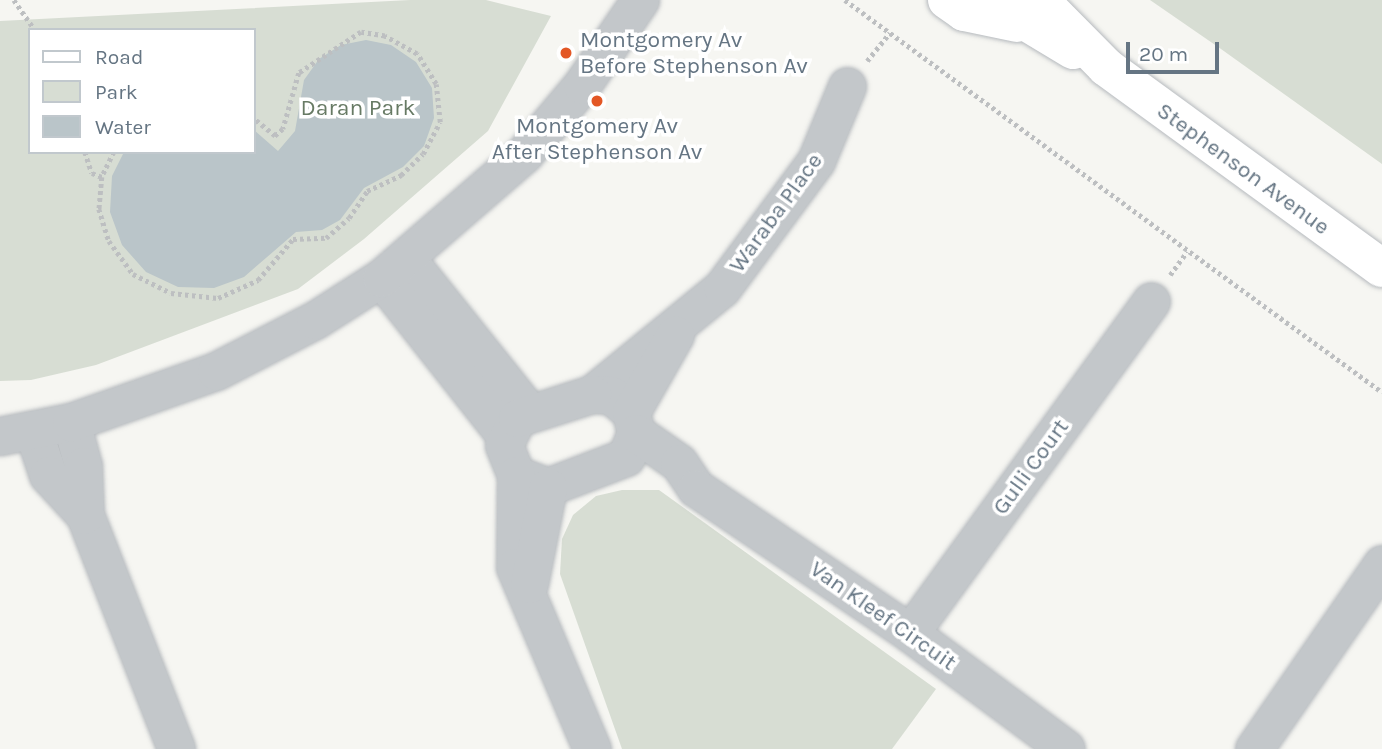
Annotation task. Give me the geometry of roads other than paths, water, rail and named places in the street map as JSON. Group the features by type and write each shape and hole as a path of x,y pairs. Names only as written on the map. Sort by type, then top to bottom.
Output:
{"main road":[{"path":"947,0 964,12 1033,13"},
{"name":"Stephenson Avenue","path":"990,0 1033,13 1382,268"}],"street":[{"path":"85,515 48,475 16,433 71,422 216,370 315,320 394,268 524,154 582,85 640,0"},
{"name":"Waraba Place","path":"592,394 648,344 681,325 722,288 769,229 832,131 847,86"},
{"path":"394,268 517,424"},
{"name":"Gulli Court","path":"910,633 1151,301"},
{"name":"Waraba Place","path":"618,464 632,449 634,423 681,325"},
{"path":"532,481 504,453 517,424 592,394"},
{"name":"Van Kleef Circuit","path":"592,394 611,395 634,423 679,463 696,488"},
{"path":"71,422 83,466 85,515 176,749"},
{"path":"532,481 618,464"},
{"name":"Van Kleef Circuit","path":"618,464 696,488 910,633 1066,749"},
{"path":"532,481 514,567 592,749"},
{"path":"1254,749 1382,564"}],"water":[{"path":"366,40 391,45 416,62 432,88 434,118 424,146 403,167 364,188 340,220 322,230 296,232 244,277 214,288 178,287 146,272 122,245 110,212 112,176 123,154 256,154 256,132 278,151 295,131 304,80 319,59 341,45"}],"place":[{"name":"Montgomery Av Before Stephenson Av","path":"566,53"},
{"name":"Montgomery Av After Stephenson Av","path":"597,101"}],"park label":[{"name":"Daran Park","path":"358,108"}]}
